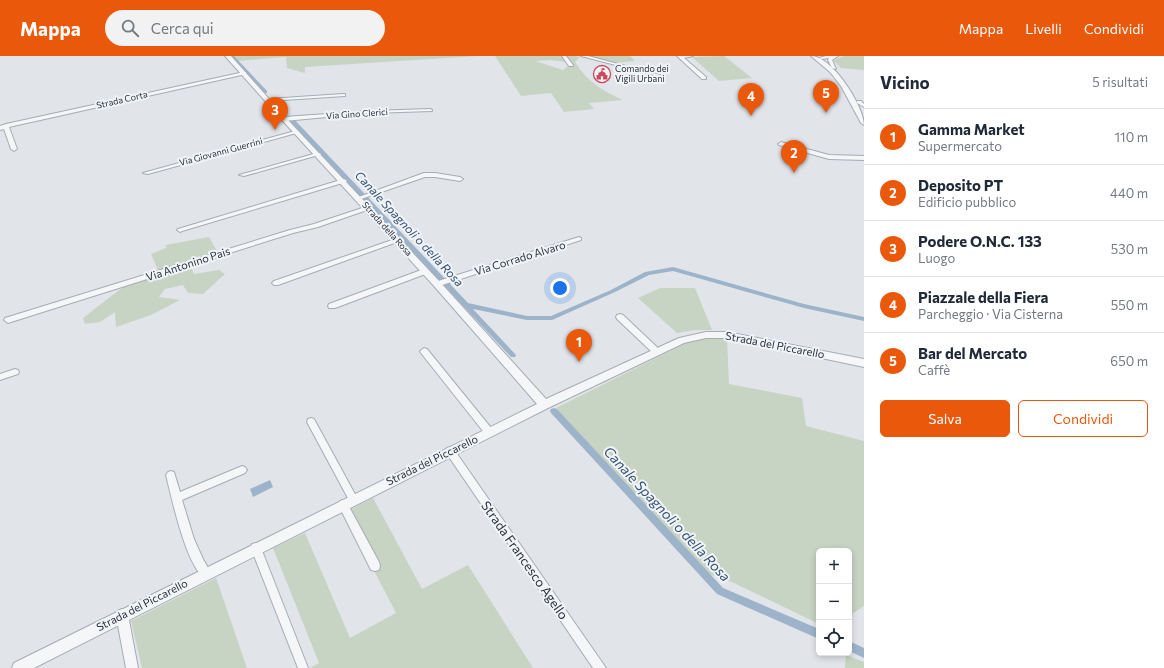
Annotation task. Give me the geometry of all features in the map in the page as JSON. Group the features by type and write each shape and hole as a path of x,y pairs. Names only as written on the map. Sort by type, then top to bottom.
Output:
{"street":[{"name":"Strada della Rosa","path":"228,56 296,132 319,154 398,240 544,404"},
{"path":"564,56 571,65"},
{"path":"578,56 624,68 630,68"},
{"path":"583,56 658,75"},
{"path":"679,56 691,56"},
{"path":"679,56 704,78"},
{"path":"819,57 834,56"},
{"path":"834,56 830,60 834,68"},
{"path":"819,57 834,68 847,83 861,104 864,112"},
{"path":"819,57 844,84 864,122"},
{"name":"Strada Corta","path":"0,128 244,73"},
{"path":"268,100 343,95"},
{"name":"Via Gino Clerici","path":"284,119 370,112 430,110"},
{"path":"6,126 14,149"},
{"name":"Via Giovanni Guerrini","path":"146,172 296,132"},
{"path":"781,144 829,157 862,158 864,163"},
{"path":"242,175 319,154"},
{"path":"359,198 427,175 460,178"},
{"path":"180,230 344,181"},
{"name":"Via Antonino Pais","path":"8,320 368,208"},
{"name":"Via Corrado Alvaro","path":"437,284 579,239"},
{"path":"276,283 398,240"},
{"path":"332,306 426,271"},
{"path":"620,317 657,352"},
{"name":"Strada del Piccarello","path":"19,668 544,404 689,338 716,334 864,363"},
{"path":"424,351 489,432"},
{"path":"0,377 15,372"},
{"path":"311,422 348,502 375,566"},
{"name":"Strada Francesco Agello","path":"450,451 600,668"},
{"path":"178,498 242,470"},
{"path":"171,475 194,553 206,573"},
{"path":"256,548 303,667"},
{"path":"122,615 132,668"}],"green space":[{"path":"232,56 478,56 305,67 305,73 287,68 286,57 237,61"},
{"path":"495,56 580,57 575,62 590,80 608,93 623,100 589,103 594,109 564,112 551,93 521,96","holes":["551,60 565,62 568,66 563,70 535,61"]},
{"path":"586,56 630,56 635,61 614,63"},
{"path":"724,56 752,78 719,81 692,57"},
{"path":"844,56 864,56 864,70 841,68 834,60"},
{"path":"209,237 217,251 188,260 194,274 219,270 225,274 203,294 188,293 183,285 165,289 159,297 180,300 151,315 116,327 115,312 100,322 85,324 83,318 123,287 168,268 158,270 151,254 166,248 166,245"},
{"path":"660,288 695,288 712,330 695,330 677,333 638,298"},
{"path":"708,338 727,339 729,384 802,398 806,426 864,441 864,606 852,614 852,548 816,548 816,623 732,582 708,574 556,408 691,341"},
{"path":"373,498 422,589 468,565 533,668 310,668 319,663 273,548 305,533 350,638 396,613 344,513"},
{"path":"216,578 247,668 142,668 131,621"},
{"path":"846,656 864,662 864,668 845,668"}],"water":[{"path":"270,480 273,487 253,497 250,489"}],"waterway":[{"name":"Canale Spagnoli o della Rosa","path":"232,56 266,92"},
{"name":"Canale Spagnoli o della Rosa","path":"289,117 513,355"},
{"path":"466,305 527,318 552,318 613,291 647,273 673,269 804,306 864,319"},
{"name":"Canale Spagnoli o della Rosa","path":"554,411 720,591 816,633"},
{"name":"Canale Spagnoli o della Rosa","path":"852,647 864,653"}],"place":[{"name":"Comando dei Vigili Urbani","path":"602,74"},
{"name":"Bar del Mercato","path":"826,113"},
{"name":"Piazzale della Fiera","path":"751,116"},
{"name":"Podere O.N.C. 133","path":"275,130"},
{"name":"Deposito PT","path":"794,173"},
{"name":"Gamma Market","path":"579,362"}]}
